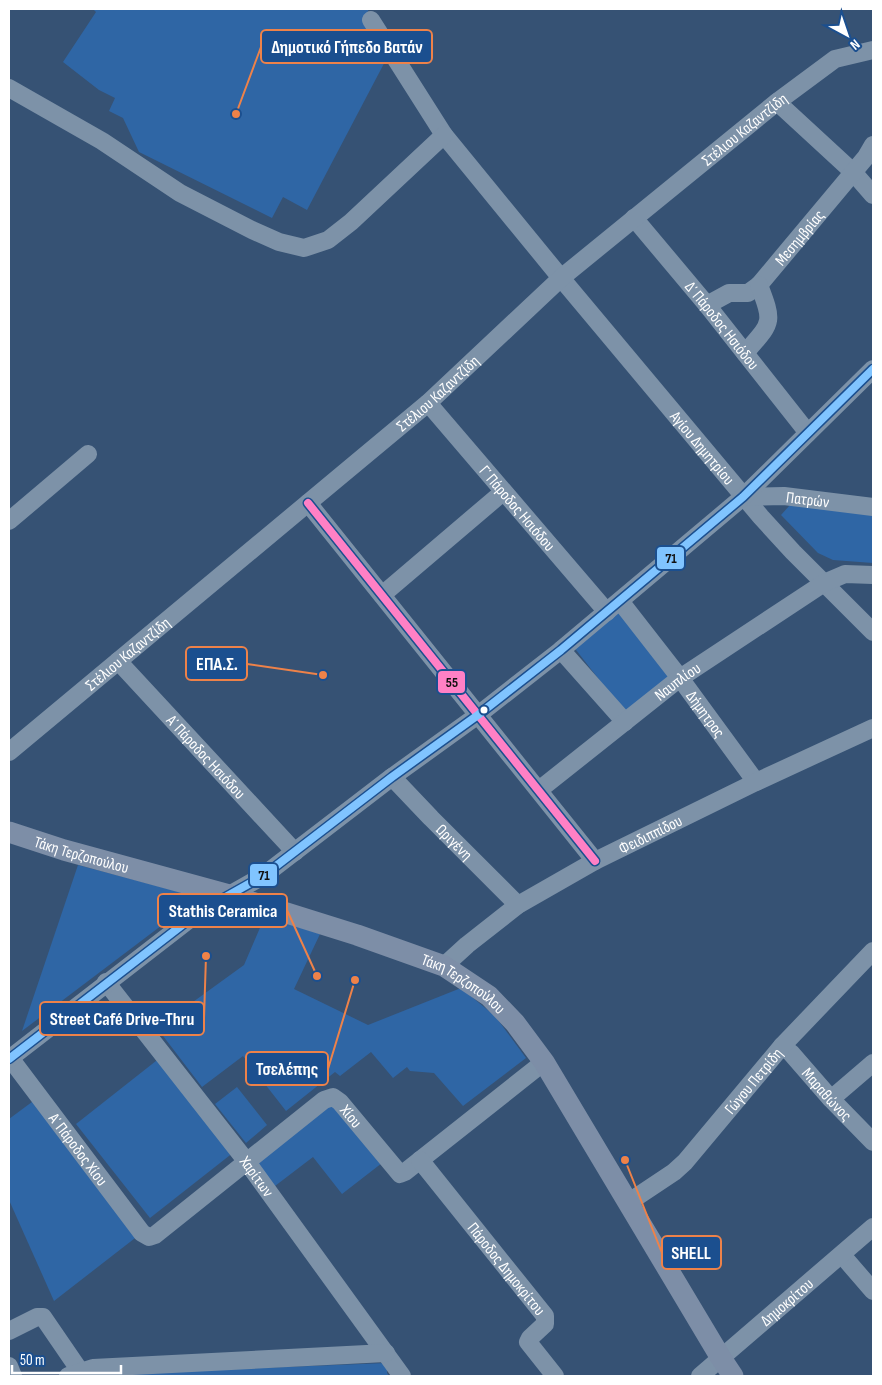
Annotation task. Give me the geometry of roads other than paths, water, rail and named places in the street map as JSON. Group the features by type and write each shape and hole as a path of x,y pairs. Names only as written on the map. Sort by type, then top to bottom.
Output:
{"main road":[{"name":"Τάκη Τερζοπούλου","path":"9,832 64,850 229,896 357,935 444,966 488,996 515,1023 544,1062 720,1358 733,1376"}],"street":[{"name":"Αγίου Δημητρίου","path":"371,20 444,134 561,278 743,497 774,532 873,632"},
{"name":"Στέλιου Καζαντζίδη","path":"9,752 428,403 561,278 634,218 777,102 835,59 873,50"},
{"path":"9,88 102,142 196,202 279,242 304,248 328,240 351,222 444,134"},
{"path":"777,102 853,172 873,195"},
{"name":"Μεσημβρίας","path":"759,285 866,156 873,144"},
{"name":"Δ΄ Πάροδος Ησιόδου","path":"634,218 707,305 808,433"},
{"path":"707,305 729,293 748,293 759,285 769,311 768,325 745,353"},
{"path":"9,1059 106,982 199,912 263,876 392,777 478,715 561,650 743,497 873,369"},
{"name":"Γ΄ Πάροδος Ησιόδου","path":"428,403 503,492 613,607"},
{"path":"9,521 88,454"},
{"path":"382,596 503,492"},
{"name":"Πατρών","path":"743,497 784,496 873,507"},
{"path":"308,503 595,861"},
{"name":"Ναυπλίου","path":"539,790 680,678 824,583 845,574 873,575"},
{"name":"Δήμητρος","path":"613,607 680,678 756,782"},
{"path":"561,650 625,722"},
{"name":"Α΄ Πάροδος Ησιόδου","path":"118,661 295,852"},
{"name":"Φειδιππίδου","path":"444,966 467,945 518,905 595,861 756,782 873,728"},
{"name":"Ωριγένη","path":"392,777 518,905"},
{"name":"Γώγου Πετρίδη","path":"628,1202 655,1186 685,1162 782,1046 873,951"},
{"name":"Χαρίτων","path":"106,982 247,1162 402,1376"},
{"name":"Μαραθώνος","path":"782,1046 791,1053 831,1099 873,1142"},
{"name":"Α΄ Πάροδος Χίου","path":"9,1059 142,1233 149,1237"},
{"name":"Χίου","path":"149,1237 154,1235 324,1100 333,1097 340,1102 400,1174 544,1062"},
{"path":"831,1099 873,1063"},
{"name":"Πάροδος Δημοκρίτου","path":"420,1160 545,1316 545,1324 528,1342 554,1376"},
{"name":"Δημοκρίτου","path":"700,1376 873,1227"},
{"path":"842,1255 873,1291"},
{"path":"9,1331 37,1317 43,1317 74,1374 93,1368 386,1353"},
{"path":"9,1366 13,1376"}],"place":[{"name":"Δημοτικό Γήπεδο Βατάν","path":"236,114"},
{"name":"ΕΠΑ.Σ.","path":"323,675"},
{"name":"Street Café Drive-Thru","path":"206,956"},
{"name":"Stathis Ceramica","path":"317,976"},
{"name":"Τσελέπης","path":"355,980"},
{"name":"SHELL","path":"625,1160"}]}
